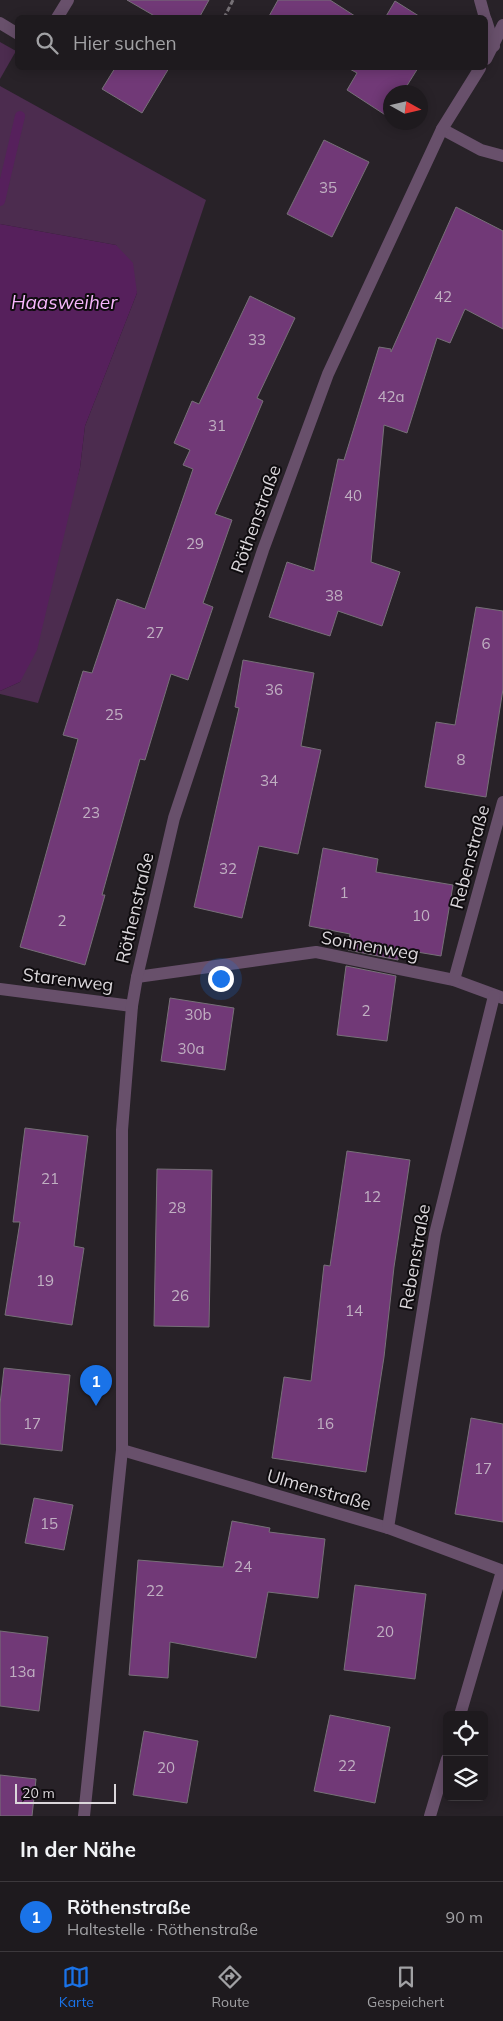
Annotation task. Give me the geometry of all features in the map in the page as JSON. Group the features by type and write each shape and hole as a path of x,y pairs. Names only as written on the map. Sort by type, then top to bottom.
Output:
{"street":[{"path":"59,15 68,0"},
{"path":"480,0 484,15"},
{"path":"0,23 15,32"},
{"path":"488,56 503,25"},
{"path":"488,28 494,46"},
{"name":"Röthenstraße","path":"84,1816 122,1450 122,1130 132,1006 138,977 174,818 263,550 328,374 442,129 479,70"},
{"path":"442,129 481,150 503,156"},
{"name":"Rebenstraße","path":"454,980 503,802"},
{"name":"Sonnenweg","path":"138,977 316,952 454,980 498,997"},
{"name":"Starenweg","path":"0,989 132,1006"},
{"name":"Rebenstraße","path":"388,1528 435,1234 498,997"},
{"name":"Ulmenstraße","path":"122,1450 388,1528 502,1571"},
{"path":"461,1711 502,1571"},
{"path":"430,1816 443,1772"}],"path":[{"path":"226,15 233,0"}],"shaded area":[{"path":"0,42 15,50 15,53 0,79"},
{"path":"0,86 206,200 38,703 0,694 0,691 20,682 80,468 85,426 137,293 116,245 0,224"}],"water":[{"name":"Haasweiher","path":"0,224 116,245 133,263 137,293 85,426 80,468 37,650 20,682 0,691"}],"building":[{"path":"127,0 209,0 201,15 153,15"},
{"path":"278,0 330,0 353,15 270,15"},
{"path":"395,1 417,15 387,15"},
{"path":"114,70 168,70 142,113 102,89"},
{"path":"352,70 417,70 407,85 383,85 383,113 347,90 357,73"},
{"path":"324,140 369,162 332,237 287,214"},
{"path":"456,207 503,231 503,329 465,309 450,343 437,338 407,433 384,425 371,562 400,572 382,626 338,611 330,636 269,617 287,562 314,571 338,459 344,460 379,347 391,349 391,352"},
{"path":"250,296 295,318 257,398 263,401 215,514 232,520 203,603 213,607 188,680 171,674 145,760 140,759 102,895 105,895 85,965 20,947 78,739 63,735 83,671 92,673 117,599 145,609 193,469 183,465 190,450 174,443 192,401 199,404"},
{"path":"476,607 503,611 503,689 486,797 425,787 436,722 455,725"},
{"path":"243,660 314,673 301,746 321,750 298,854 259,846 242,918 194,907 239,708 235,707"},
{"path":"323,848 378,859 376,872 453,885 441,956 399,949 398,960 348,950 350,934 309,926"},
{"path":"346,966 396,976 387,1041 337,1035"},
{"path":"170,998 234,1008 225,1070 161,1061"},
{"path":"25,1128 88,1136 74,1246 84,1248 72,1325 5,1315 20,1222 13,1222"},
{"path":"347,1151 410,1160 394,1267 384,1357 366,1472 272,1458 284,1377 311,1381 324,1265 330,1266"},
{"path":"157,1169 212,1170 209,1327 154,1326"},
{"path":"4,1368 70,1375 62,1451 0,1444 0,1404"},
{"path":"471,1418 503,1424 503,1522 455,1514"},
{"path":"34,1498 73,1505 64,1550 25,1543"},
{"path":"232,1521 270,1528 269,1532 325,1539 318,1598 268,1592 256,1658 170,1642 168,1678 129,1675 138,1560 223,1567"},
{"path":"355,1585 426,1594 415,1679 344,1670"},
{"path":"0,1631 48,1637 39,1711 0,1706"},
{"path":"330,1715 390,1727 375,1803 314,1791"},
{"path":"144,1731 198,1741 187,1803 133,1795"},
{"path":"0,1775 36,1779 32,1816 0,1816"}],"waterway":[{"path":"0,201 20,116"}],"place":[{"name":"Röthenstraße","path":"96,1406"}]}
